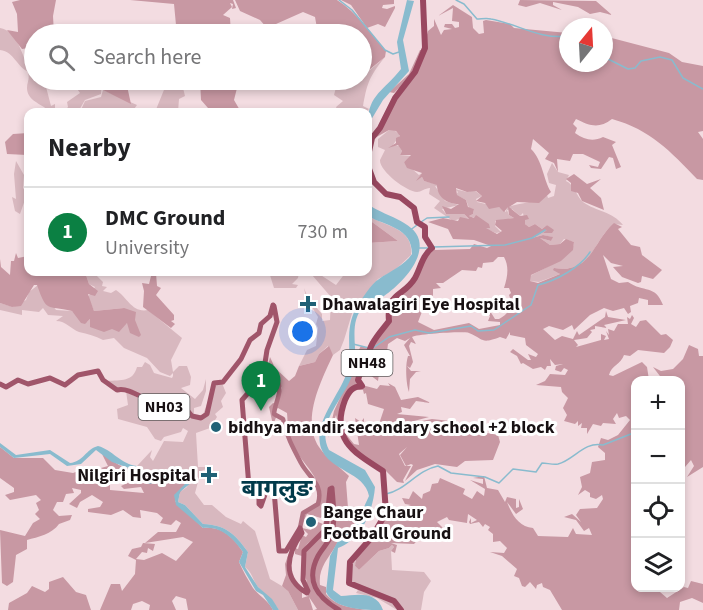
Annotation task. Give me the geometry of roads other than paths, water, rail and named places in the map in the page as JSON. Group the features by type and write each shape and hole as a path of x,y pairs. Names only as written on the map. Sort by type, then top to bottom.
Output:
{"highway":[{"path":"372,138 380,128 395,99 414,73 425,48 423,0"},
{"name":"NH48","path":"372,176 375,183 386,194 400,197 414,207 417,222 425,227 425,237 432,248 423,259 414,280 394,297 388,310 389,321 376,336 368,352 368,362 361,370 358,380 362,386 350,391 343,405 340,426 342,436 354,453 383,471 385,493 386,513 372,537 350,562 349,583 394,601 401,610"}],"main road":[{"name":"NH03","path":"0,384 6,387 18,380 28,384 50,378 65,385 78,375 98,371 103,380 117,390 124,389 146,402 164,407 184,405 192,416 201,418 207,414 214,383 222,381 241,359 251,338 259,333 261,324 270,316 273,305 276,325 267,350 263,376"},
{"path":"263,376 269,381 275,377 279,382 280,393 274,414 283,419 287,436 302,464 314,477 319,490 319,503 303,513 300,528 286,551 279,551 274,490 270,487 267,489 262,506 259,504 259,489 249,487 242,400 263,376"},
{"path":"300,528 303,532 294,547 289,574 294,582 307,593 309,591 303,576 304,551 326,529 332,488 332,532 318,556 312,576 313,585 319,596 339,610"}],"water":[{"path":"407,0 414,1 403,40 409,71 383,100 372,118 372,108 370,108 374,100 401,69 397,42"},
{"path":"372,207 411,228 416,233 420,248 414,264 397,286 366,305 359,313 355,328 354,369 346,389 329,418 326,429 329,450 365,470 375,487 372,505 365,523 354,538 338,548 333,590 341,596 365,595 376,599 383,610 359,609 343,606 330,598 326,592 330,556 340,537 357,522 369,496 361,482 325,456 319,439 323,420 346,375 350,326 356,308 376,281 401,265 412,254 408,238 396,229 372,218"},
{"path":"0,443 16,455 50,450 70,463 98,446 126,463 137,466 148,479 185,471 191,475 192,482 180,492 178,502 185,505 203,524 218,526 239,540 248,552 245,567 258,587 272,599 279,610 273,610 263,595 256,591 239,562 243,552 235,542 221,531 203,528 176,505 174,495 185,484 187,477 184,475 149,484 137,471 112,462 96,450 81,464 67,466 50,454 14,458 0,447"}],"waterway":[{"path":"339,0 352,10 364,24"},
{"path":"456,0 464,4 477,19 501,21 529,31 559,37"},
{"path":"372,34 385,50 393,54 399,52"},
{"path":"613,62 628,69 635,68 641,61 660,57 672,60 683,78 703,89"},
{"path":"421,222 427,218 449,217"},
{"path":"409,231 417,225"},
{"path":"433,247 505,245 532,238 545,230"},
{"path":"419,248 429,248"},
{"path":"373,348 389,337 415,330 429,333 471,326 478,331 494,330 531,305 538,285 567,273 590,252"},
{"path":"353,344 369,348"},
{"path":"386,494 438,466 451,473 485,477 499,483 513,469 536,472 542,463 558,464 585,448 603,445 631,434"}],"place":[{"name":"Dhawalagiri Eye Hospital","path":"308,304"},
{"name":"DMC Ground","path":"261,411"},
{"name":"bidhya mandir secondary school +2 block","path":"216,427"},
{"name":"Nilgiri Hospital","path":"209,475"},
{"name":"Bange Chaur Football Ground","path":"311,522"}],"district":[{"name":"बागलुङ","path":"277,488"}]}
